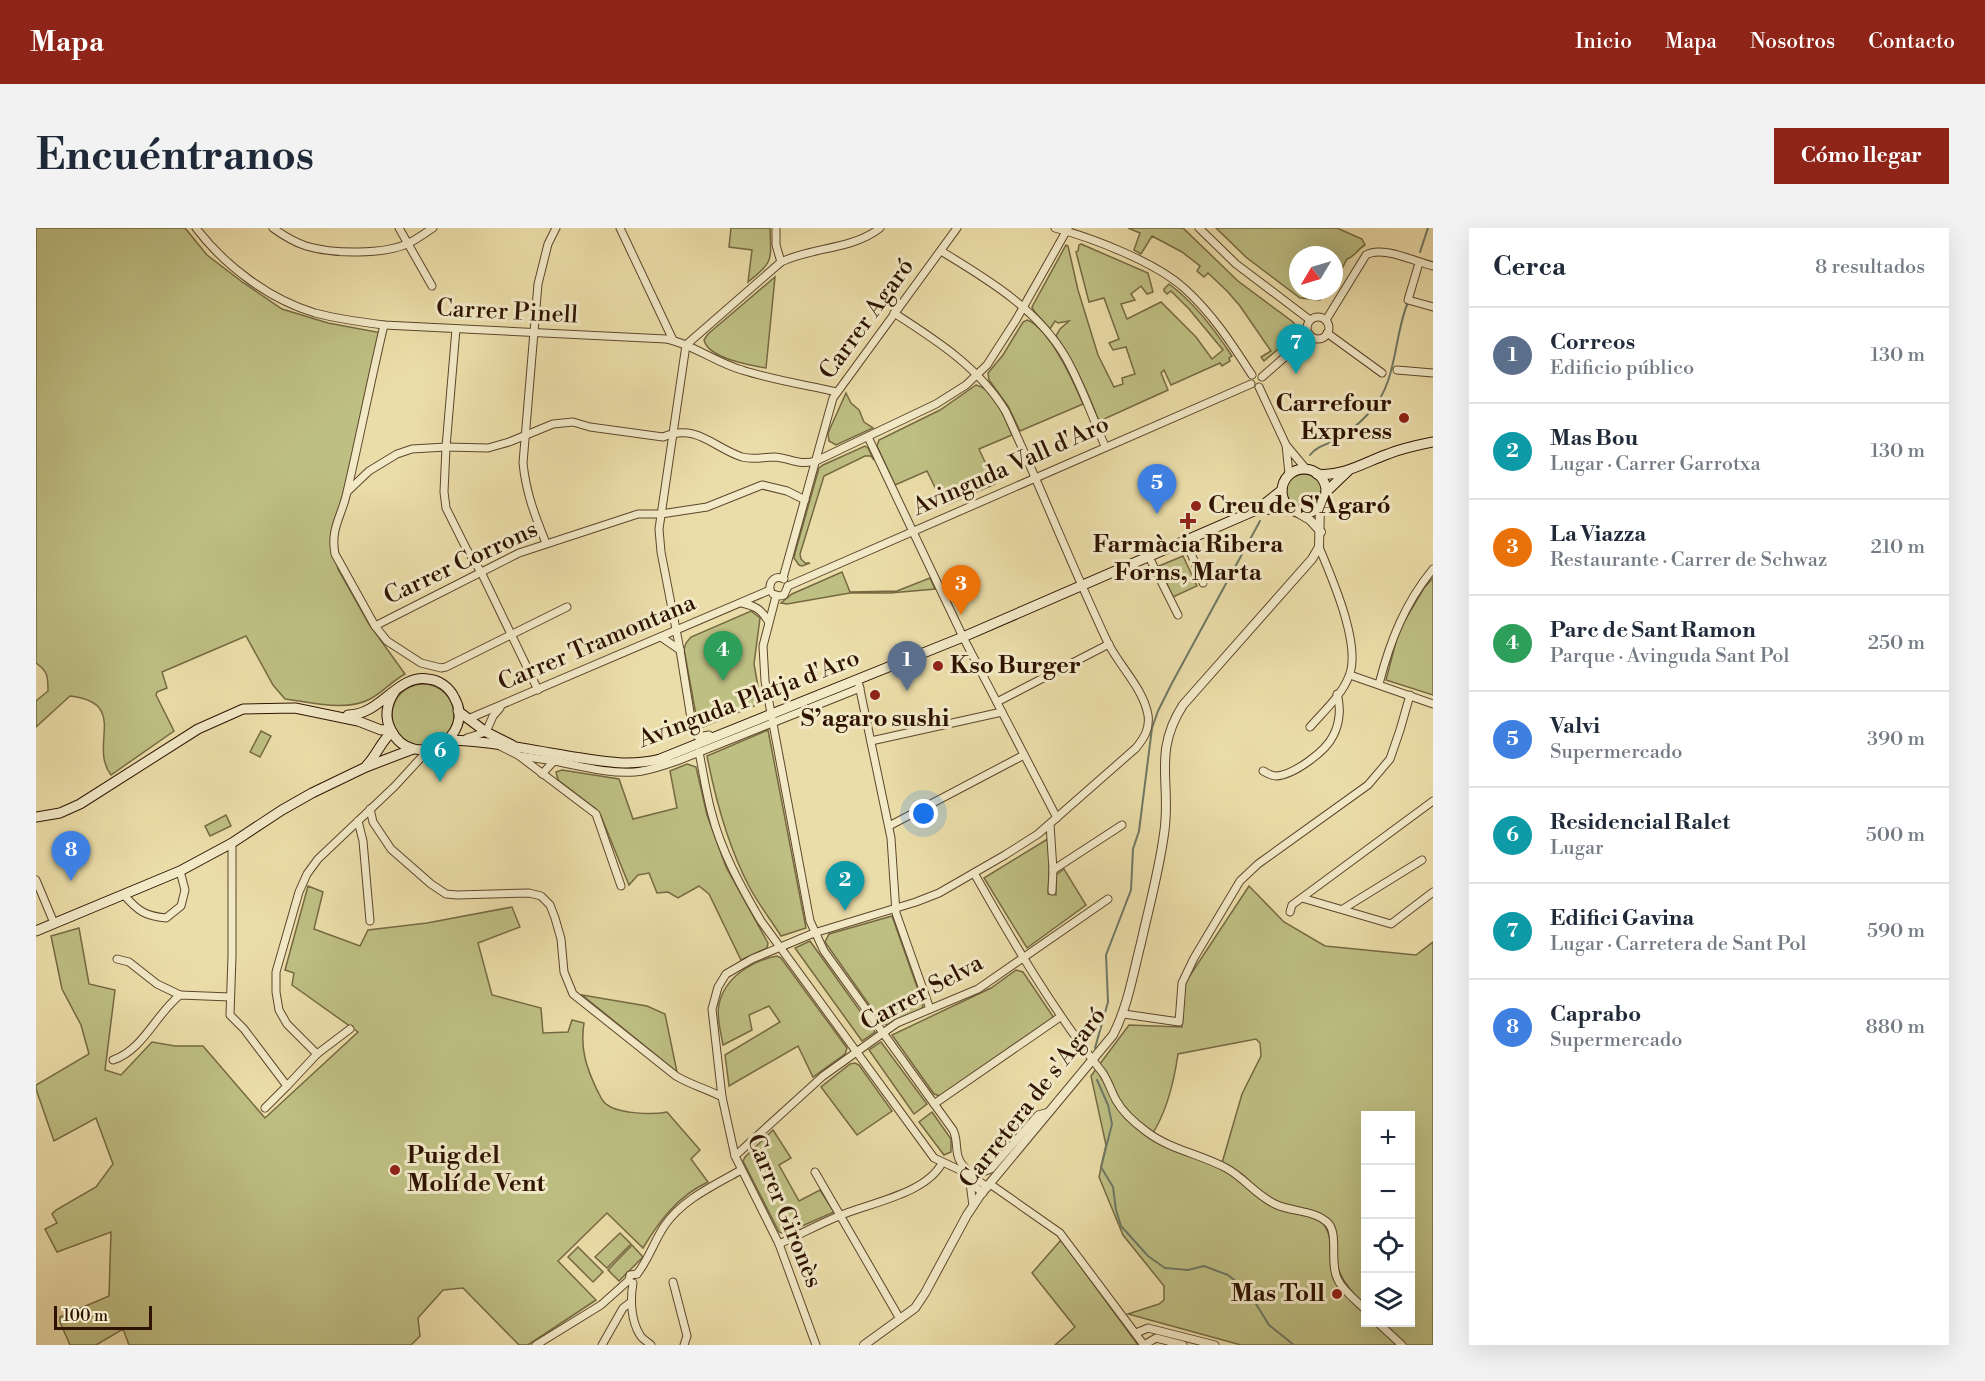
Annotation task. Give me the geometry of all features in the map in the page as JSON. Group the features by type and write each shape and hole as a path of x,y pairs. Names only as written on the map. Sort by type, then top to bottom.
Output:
{"main road":[{"path":"1348,471 1326,492 1320,506 1310,513 1298,513 1284,502 1282,490 1284,481 1289,474 1296,471 1306,470 1327,475 1348,471 1403,449 1433,442"},
{"path":"1317,474 1324,482 1326,492"},
{"path":"1256,510 1282,490"},
{"name":"Avinguda Platja d'Aro","path":"448,740 501,743 517,751 612,764 631,764 660,759 741,727 771,719 858,684 1256,510 1289,508"},
{"path":"36,931 180,871 232,843 302,798 366,767 414,749 439,746 448,740 457,725 458,711 452,693 444,685 433,680 414,679 379,704 358,715 333,715"},
{"path":"395,691 387,712 391,730 400,742 414,749"},
{"path":"36,817 60,813 80,804 198,729 243,709 295,708 333,715 381,730 391,730"},
{"path":"458,711 501,743"},
{"path":"371,725 382,745"},
{"path":"366,767 376,757 391,730"}],"street":[{"name":"Carrer Pinell","path":"196,228 223,258 244,275 284,300 323,315 384,325 673,340 742,370 837,392"},
{"path":"273,228 288,238 307,246 326,250 381,250 408,244 433,228"},
{"path":"399,228 432,286"},
{"path":"546,543 530,504 523,463 538,284 548,244 556,228"},
{"path":"620,228 673,340"},
{"path":"776,228 776,245 781,262"},
{"path":"741,727 732,727 703,738 695,735 693,731 661,552 659,529 686,345 781,262 791,257 856,241 880,228"},
{"name":"Carrer Agaró","path":"783,578 833,398 957,228"},
{"path":"1055,228 1067,229 1137,258 1182,286 1216,322 1252,375"},
{"path":"1198,228 1236,264 1311,320"},
{"path":"348,491 369,471 397,454 412,449 488,448 553,424 573,422 663,437 673,432 699,435 730,452 750,459 783,458 799,463 816,461 936,404 966,385 987,365 1024,308 1067,229"},
{"path":"941,251 1014,299 1052,337 1081,387 1105,446"},
{"path":"1326,320 1366,255 1372,251 1384,252 1433,266"},
{"path":"1419,262 1409,300 1433,307"},
{"path":"894,313 967,364 997,397 1036,477 1109,644 1140,693 1148,716 1148,728 1144,739 1136,748 1050,824 1005,855 939,893 896,907"},
{"path":"1310,335 1308,327 1311,320 1318,317 1326,320 1328,333"},
{"path":"384,325 348,491 333,532 335,554 375,626 387,640 421,663 441,668 567,606"},
{"path":"456,329 446,447 444,492 447,508 538,690"},
{"path":"1310,335 1319,338 1328,333"},
{"path":"1328,333 1382,373"},
{"path":"1262,376 1310,335"},
{"path":"1397,370 1433,372"},
{"path":"1252,375 1262,376"},
{"path":"1252,375 1251,384 1259,387"},
{"path":"1259,387 1263,382 1262,376"},
{"name":"Avinguda Vall d'Aro","path":"788,586 1251,384"},
{"path":"1259,387 1286,446 1306,470"},
{"path":"868,437 963,637 1057,818"},
{"path":"1286,446 1289,474"},
{"name":"Carrer Corrons","path":"375,626 519,553 638,514 661,514 707,507 762,485 787,491 805,500"},
{"name":"Carretera de s'Agaró","path":"864,1345 915,1308 974,1206 987,1188 1113,1035 1124,1014 1165,832 1165,758 1167,739 1173,720 1183,705 1299,576 1318,547 1321,532 1320,506"},
{"path":"1298,513 1310,520 1321,532"},
{"path":"1186,541 1203,583"},
{"path":"1310,727 1350,675 1353,655 1342,604 1318,547"},
{"path":"1149,557 1178,615"},
{"path":"1379,684 1392,638 1401,618 1433,569"},
{"path":"783,578 788,586 784,595 776,596 770,590 770,584 773,579 783,578"},
{"name":"Carrer Tramontana","path":"468,719 770,590"},
{"path":"776,596 768,621 763,661 771,719 807,911 814,933 824,951 957,1138 958,1158 963,1165 987,1188 1060,1233 1144,1345 1156,1338 1183,1345"},
{"path":"742,603 761,610 768,621"},
{"path":"661,637 680,650"},
{"path":"997,702 1109,644"},
{"path":"1350,675 1433,704"},
{"path":"858,684 890,826 896,913 930,1009"},
{"path":"1263,771 1275,776 1285,773 1306,763 1328,744 1333,736 1338,716 1340,703 1337,694"},
{"path":"1124,1014 1179,1022 1182,983 1194,958 1240,881 1258,864 1368,786 1390,759 1401,730 1410,695"},
{"path":"459,740 479,736 486,732 496,711 504,704"},
{"path":"871,741 1002,712"},
{"path":"517,751 602,770 637,772 669,764 771,719"},
{"path":"491,722 501,743"},
{"path":"414,749 418,758 416,765"},
{"path":"317,1054 287,1024 279,1010 276,972 298,892 318,859 416,765 429,749"},
{"path":"517,751 542,774 596,814 621,886"},
{"path":"699,752 711,813 741,888 780,948 934,1158 960,1170 970,1183 974,1206"},
{"path":"890,826 1024,755"},
{"path":"542,774 554,761"},
{"path":"1290,912 1292,905 1433,801"},
{"path":"370,809 373,822 391,849 446,894 529,893 541,896 550,905 555,918 561,939 564,972 573,994 676,1076 692,1086 722,1097"},
{"path":"358,821 363,841 370,921"},
{"path":"1050,824 1052,891"},
{"path":"1053,870 1122,825"},
{"path":"232,843 230,1016 244,1029 286,1086"},
{"path":"1343,909 1422,860"},
{"path":"124,895 135,908 150,916 166,918 181,906 185,890 180,871"},
{"path":"974,873 1022,959 1060,1017 1104,1074 1116,1102 1124,1113 1148,1133 1169,1146 1226,1168 1246,1181 1259,1196 1278,1206 1316,1215 1329,1224 1334,1239 1332,1257 1338,1280 1361,1306"},
{"path":"36,880 54,923"},
{"path":"1302,898 1391,924 1433,892"},
{"name":"Carrer Selva","path":"735,1156 823,1076 882,1033 897,1023 978,988 1108,899"},
{"name":"Carrer Gironès","path":"816,1345 779,1244 735,1156 722,1097 712,1009 718,987 726,974 738,966 814,933 896,907"},
{"path":"117,959 129,962 157,984 180,995 230,997"},
{"path":"113,1060 122,1057 133,1048 171,1002 180,995"},
{"path":"934,1104 1060,1017"},
{"path":"265,1108 317,1054 350,1029"},
{"path":"972,1172 977,1174 991,1169 1038,1115 1051,1111"},
{"path":"779,1244 839,1215 905,1194 938,1170 942,1163"},
{"path":"651,1345 640,1335 631,1302 631,1274 637,1274 644,1266 665,1225 678,1211 695,1197 741,1170"},
{"path":"815,1172 900,1320"},
{"path":"970,1183 987,1188"},
{"path":"536,1345 601,1305 631,1282"},
{"path":"673,1282 687,1336 684,1345"},
{"path":"602,1345 623,1308 631,1302"},
{"path":"1382,1327 1402,1345"},
{"path":"1136,1333 1148,1328 1215,1345"}],"green space":[{"path":"36,228 185,228 207,255 282,309 328,323 382,333 344,504 331,538 338,569 369,624 405,674 374,697 361,703 339,706 285,699 273,685 246,636 162,672 167,688 157,692 156,695 174,731 111,775 105,763 103,751 103,716 98,707 88,700 70,696 36,727 36,701 48,691 48,682 43,669 36,663"},
{"path":"731,228 770,228 771,247 767,265 748,282 752,250 729,247"},
{"path":"1128,228 1183,228 1238,281 1293,322 1298,329 1297,333 1264,361 1261,357 1271,351 1227,291 1208,273 1204,277 1197,271 1200,266 1182,252 1152,236 1141,254 1134,250 1140,233"},
{"path":"1216,228 1337,228 1362,239 1365,245 1347,259 1343,267 1343,246 1289,246 1289,290 1247,258"},
{"path":"1081,244 1148,273 1153,292 1147,294 1141,286 1131,294 1135,300 1121,304 1127,319 1161,302 1196,337 1212,359 1223,350 1171,291 1167,294 1164,291 1169,284 1196,308 1232,356 1229,358 1230,361 1222,366 1220,363 1171,385 1164,370 1161,373 1168,390 1102,420 1098,419 1080,376 1056,336 1069,321 1058,323 1055,321 1050,329 1032,307 1066,245 1068,246 1078,290 1098,355 1114,387 1123,384 1122,378 1135,374 1126,347 1113,350 1109,343 1119,339 1104,298 1089,302 1076,252"},
{"path":"775,277 766,368 730,360 713,352 704,340 708,334"},
{"path":"1027,320 1036,325 1052,345 1083,404 1020,431 1008,406 989,380 988,373 1003,355 1023,322"},
{"path":"976,385 989,392 994,398 1012,435 979,449 995,484 944,506 927,471 895,485 877,446 879,440 940,410"},
{"path":"846,393 851,403 859,410 864,422 873,428 836,445 829,441 828,433"},
{"path":"865,446 874,460 871,456 865,456 824,476 800,554 805,563 810,563 799,565 794,558 795,553 819,468"},
{"path":"1304,474 1316,480 1322,492 1316,504 1304,510 1292,504 1286,492 1292,480"},
{"path":"1183,556 1197,586 1173,597 1159,566"},
{"path":"842,572 850,592 897,591 930,578 935,589 890,593 850,593 787,604 781,603 792,594"},
{"path":"1433,578 1433,695 1386,680 1399,630 1424,588"},
{"path":"751,611 760,618 754,664 759,704 700,728 684,649 686,643 691,637"},
{"path":"423,684 445,693 454,715 445,737 423,746 401,737 392,715 401,693"},
{"path":"768,730 806,928 781,936 754,894 735,857 719,807 707,756"},
{"path":"261,731 271,736 260,757 250,752"},
{"path":"687,764 696,767 707,815 726,867 768,943 767,948 741,960 709,894 699,886 678,898 668,892 657,893 649,873 638,875 629,885 601,816 596,809 558,780 556,772 562,770 619,779 633,819 677,808 670,771"},
{"path":"226,815 231,826 210,836 205,826"},
{"path":"1051,837 1048,894 1056,895 1056,875 1064,869 1086,905 1027,948 984,878"},
{"path":"308,886 323,892 314,929 360,946 368,930 427,923 512,907 520,927 478,943 492,995 541,1008 543,1033 568,1032 572,1020 584,1023 585,1057 593,1082 603,1101 609,1106 625,1111 667,1112 700,1150 691,1159 708,1182 688,1194 671,1210 643,1248 607,1213 558,1261 596,1300 528,1345 519,1345 463,1288 443,1290 418,1318 420,1336 411,1345 129,1345 123,1329 96,1345 70,1345 60,1317 109,1296 111,1232 57,1252 45,1229 57,1223 52,1214 56,1210 96,1187 113,1164 96,1118 54,1141 36,1089 36,1085 89,1054 81,1025 62,989 51,936 79,928 89,984 115,990 105,1070 121,1075 152,1042 175,1046 203,1046 265,1118 358,1032 292,985 294,973 285,970"},
{"path":"1249,886 1284,922 1325,946 1416,955 1433,942 1433,1345 1406,1345 1386,1327 1415,1327 1415,1111 1361,1111 1361,1301 1341,1276 1335,1257 1329,1220 1307,1209 1267,1198 1243,1175 1222,1163 1242,1094 1261,1056 1260,1043 1256,1039 1178,1054 1169,1096 1151,1136 1169,1147 1226,1171 1269,1205 1306,1214 1319,1220 1329,1236 1331,1265 1337,1281 1361,1310 1361,1327 1378,1327 1398,1345 1241,1345 1128,1314 1159,1304 1164,1300 1164,1286 1123,1235 1099,1177 1106,1145 1091,1076 1129,1025 1182,1027 1185,983"},
{"path":"892,916 923,1004 922,1009 888,1025 882,1023 825,942 829,934"},
{"path":"810,941 875,1032 862,1041 795,948"},
{"path":"777,956 781,958 847,1048 845,1054 813,1077 798,1046 729,1086 725,1055 780,1022 769,1006 749,1015 752,1030 723,1045 718,1014 722,994 733,978 749,966"},
{"path":"1016,970 1023,972 1054,1018 954,1089 940,1096 934,1094 892,1035 991,988"},
{"path":"582,995 647,1006 665,1014 677,1072"},
{"path":"881,1042 927,1104 914,1114 869,1050"},
{"path":"850,1064 859,1065 892,1111 857,1135 821,1087"},
{"path":"932,1112 951,1139 951,1152 944,1155 919,1122"},
{"path":"773,1130 791,1158 779,1165 799,1201 820,1190 834,1212 784,1234 779,1232 743,1161"},
{"path":"620,1233 631,1244 607,1268 595,1257"},
{"path":"1061,1240 1138,1345 1055,1345 1075,1327 1032,1273"},
{"path":"632,1245 643,1257 619,1281 608,1270"},
{"path":"578,1247 603,1272 593,1282 568,1257"}],"waterway":[{"path":"1420,252 1428,228"},
{"path":"1310,455 1354,428 1379,400 1390,374 1408,302"},
{"path":"1095,1048 1108,1002 1106,955 1131,890 1133,849 1139,831 1152,728 1172,683 1260,521"},
{"path":"1097,1080 1108,1105 1112,1124 1101,1167 1113,1187 1121,1226 1148,1256 1165,1268 1188,1270 1204,1266 1228,1275 1248,1291 1269,1325 1294,1345"}],"place":[{"name":"Edifici Gavina","path":"1296,374"},
{"name":"Carrefour Express","path":"1404,418"},
{"name":"Creu de S'Agaró","path":"1196,506"},
{"name":"Valvi","path":"1157,514"},
{"name":"Farmàcia Ribera Forns, Marta","path":"1188,521"},
{"name":"La Viazza","path":"961,615"},
{"name":"Kso Burger","path":"938,666"},
{"name":"Parc de Sant Ramon","path":"723,681"},
{"name":"Correos","path":"907,691"},
{"name":"S’agaro sushi","path":"875,695"},
{"name":"Residencial Ralet","path":"440,782"},
{"name":"Caprabo","path":"71,881"},
{"name":"Mas Bou","path":"845,911"},
{"name":"Puig del Molí de Vent","path":"395,1170"},
{"name":"Mas Toll","path":"1337,1294"}]}
